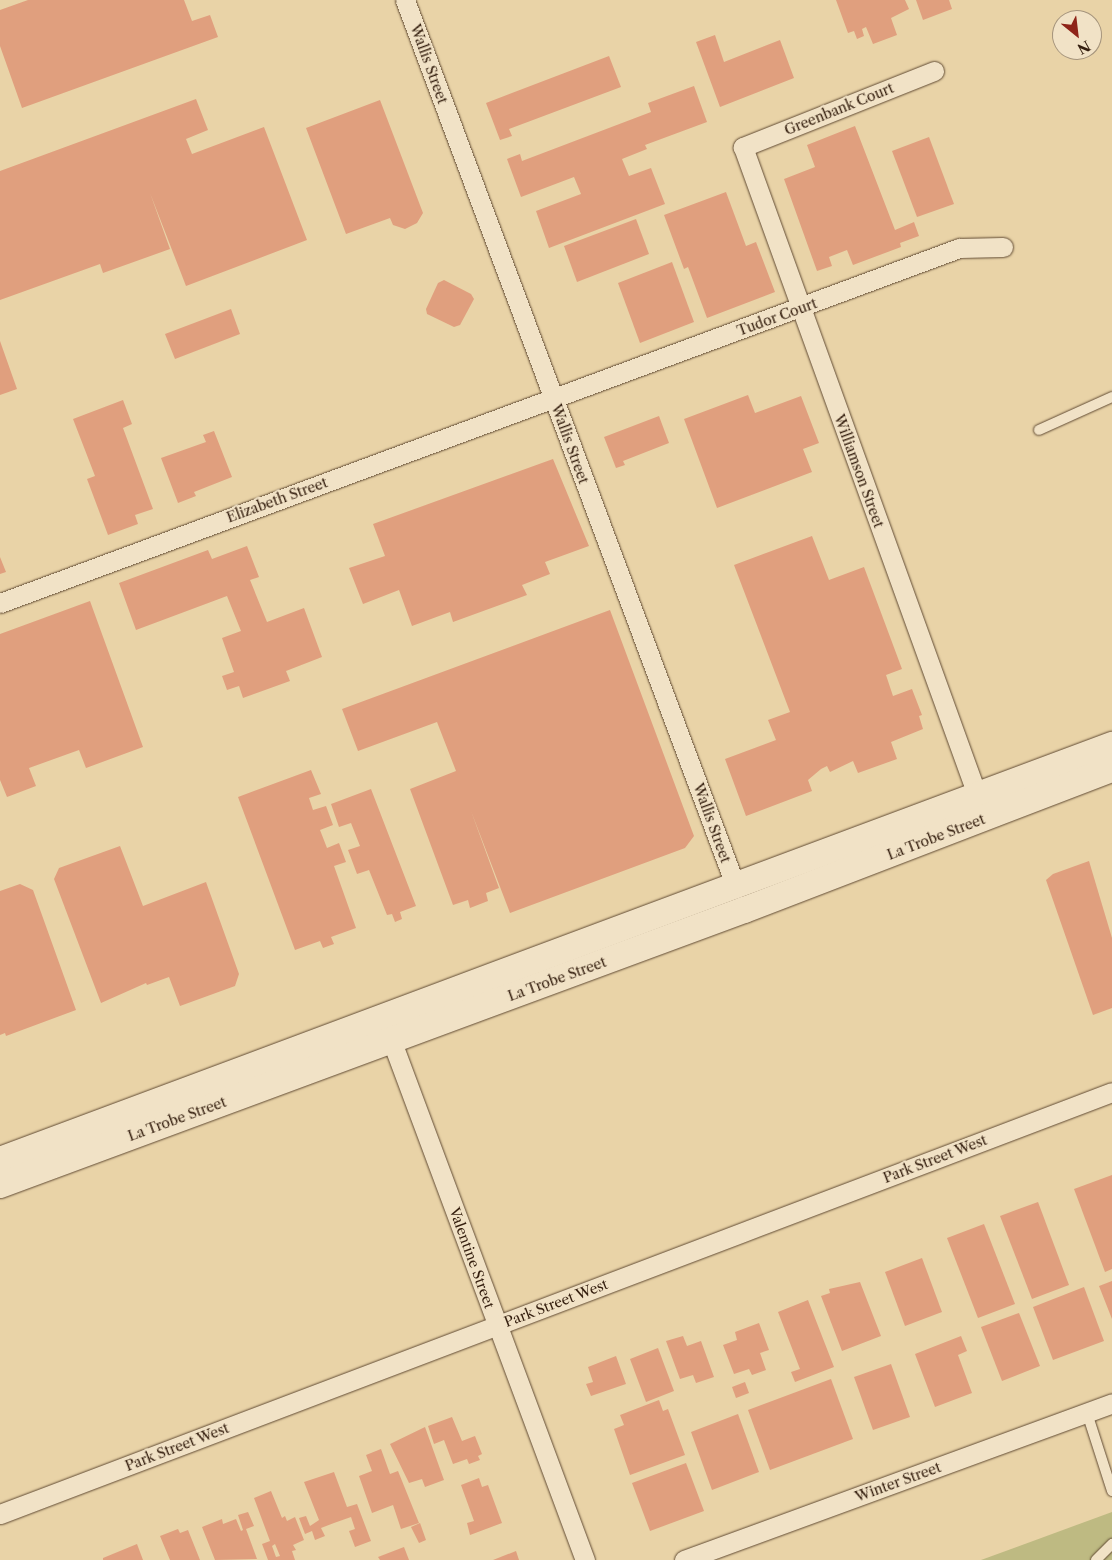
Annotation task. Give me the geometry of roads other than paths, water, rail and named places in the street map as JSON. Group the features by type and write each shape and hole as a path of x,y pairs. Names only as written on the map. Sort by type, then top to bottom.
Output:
{"main road":[{"name":"La Trobe Street","path":"0,1160 387,1028 740,899 982,806 1112,745"},
{"name":"La Trobe Street","path":"982,806 1112,769"},
{"name":"La Trobe Street","path":"0,1185 387,1028"}],"street":[{"name":"Wallis Street","path":"405,0 740,899"},
{"name":"Greenbank Court","path":"743,147 934,71"},
{"name":"Williamson Street","path":"743,147 982,806"},
{"name":"Tudor Court","path":"553,398 959,248 1003,247"},
{"name":"Elizabeth Street","path":"0,603 553,398"},
{"name":"Valentine Street","path":"387,1028 585,1560"},
{"name":"Park Street West","path":"0,1514 1112,1092"},
{"name":"Winter Street","path":"684,1560 1112,1403"}],"lane":[{"path":"1039,430 1112,397"},
{"path":"1087,1413 1112,1491"},
{"path":"1096,1560 1112,1544"}]}
